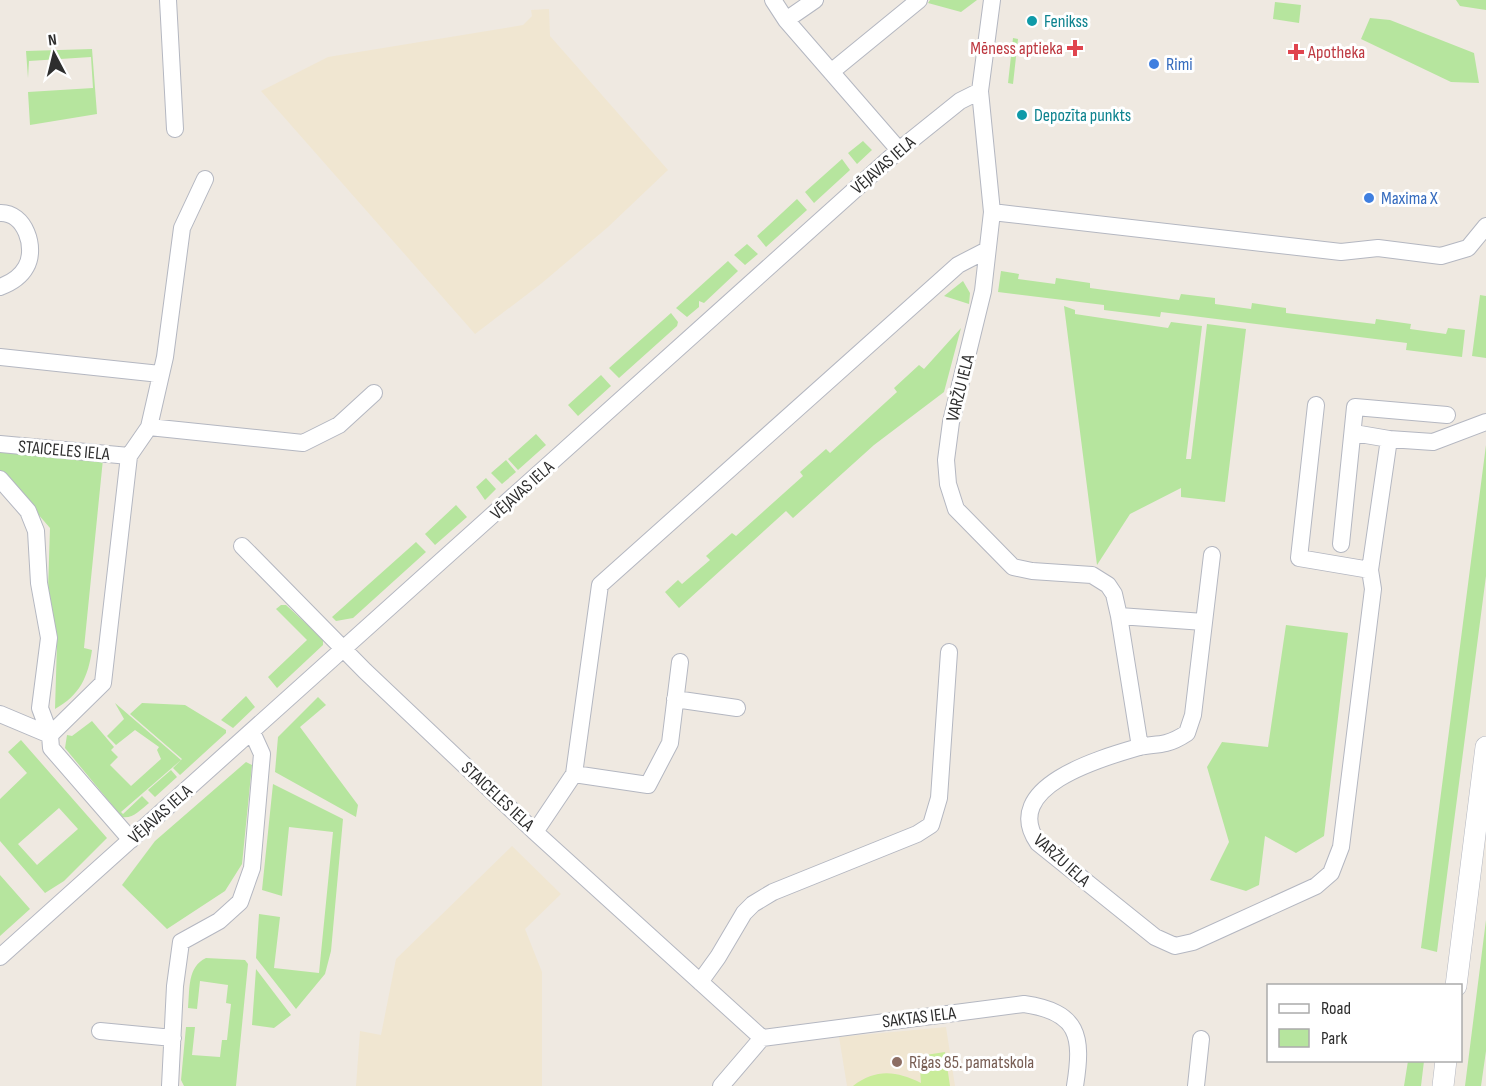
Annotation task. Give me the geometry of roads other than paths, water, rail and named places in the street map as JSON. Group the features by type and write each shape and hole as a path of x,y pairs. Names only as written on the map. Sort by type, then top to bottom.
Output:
{"street":[{"path":"168,0 175,129"},
{"path":"773,0 786,20 899,150"},
{"path":"786,20 816,0"},
{"path":"831,72 920,0"},
{"path":"980,91 992,0"},
{"name":"VĒJAVAS IELA","path":"0,957 899,150 960,101 980,91"},
{"name":"VARŽU IELA","path":"980,91 992,212 983,291 951,422 946,460 948,484 956,509 1013,567 1032,571 1092,576 1108,585 1114,594 1140,747 1053,780 1038,794 1030,811 1031,833 1038,843 1155,937 1175,946 1193,942 1316,886 1331,873 1340,855 1373,590 1370,570 1389,439"},
{"path":"205,179 182,228 165,357 149,427 303,443 339,425 374,393"},
{"path":"992,212 1341,252 1378,249 1441,256 1468,248 1486,226"},
{"path":"0,213 7,213 20,220 26,231 30,251 26,267 14,281 0,287"},
{"path":"535,832 574,774 600,585 958,265 987,250"},
{"path":"0,357 160,374"},
{"path":"1316,405 1299,558 1370,570"},
{"path":"1341,544 1356,407 1447,415"},
{"path":"1354,433 1389,439 1433,442 1486,422"},
{"name":"STAICELES IELA","path":"50,735 103,683 121,505 129,456 149,427"},
{"name":"STAICELES IELA","path":"0,444 129,456"},
{"path":"0,479 28,511 36,531 39,583 49,638 40,708 50,735 51,747 131,840"},
{"name":"STAICELES IELA","path":"242,546 343,651 535,832 762,1038"},
{"path":"1140,747 1168,743 1187,733 1193,715 1212,555"},
{"path":"1119,616 1204,622"},
{"path":"700,982 744,913 753,904 773,892 917,834 931,825 939,798 949,652"},
{"path":"574,774 648,785 670,743 680,662"},
{"path":"675,699 737,708"},
{"path":"0,714 50,735"},
{"path":"170,1086 175,986 181,942 219,921 240,902 252,868 262,754 252,732"},
{"path":"1456,984 1486,747"},
{"name":"SAKTAS IELA","path":"762,1038 1024,1004 1036,1005 1048,1007 1065,1018 1075,1033 1080,1049 1076,1086"},
{"path":"100,1031 173,1038"},
{"path":"721,1086 762,1038"},
{"path":"1196,1086 1201,1039"},
{"path":"1443,1086 1446,1062"}],"place":[{"name":"Fenikss","path":"1032,21"},
{"name":"Mēness aptieka","path":"1075,48"},
{"name":"Apotheka","path":"1296,52"},
{"name":"Rimi","path":"1154,64"},
{"name":"Depozīta punkts","path":"1022,115"},
{"name":"Maxima X","path":"1369,198"},
{"name":"Rīgas 85. pamatskola","path":"897,1062"}]}
